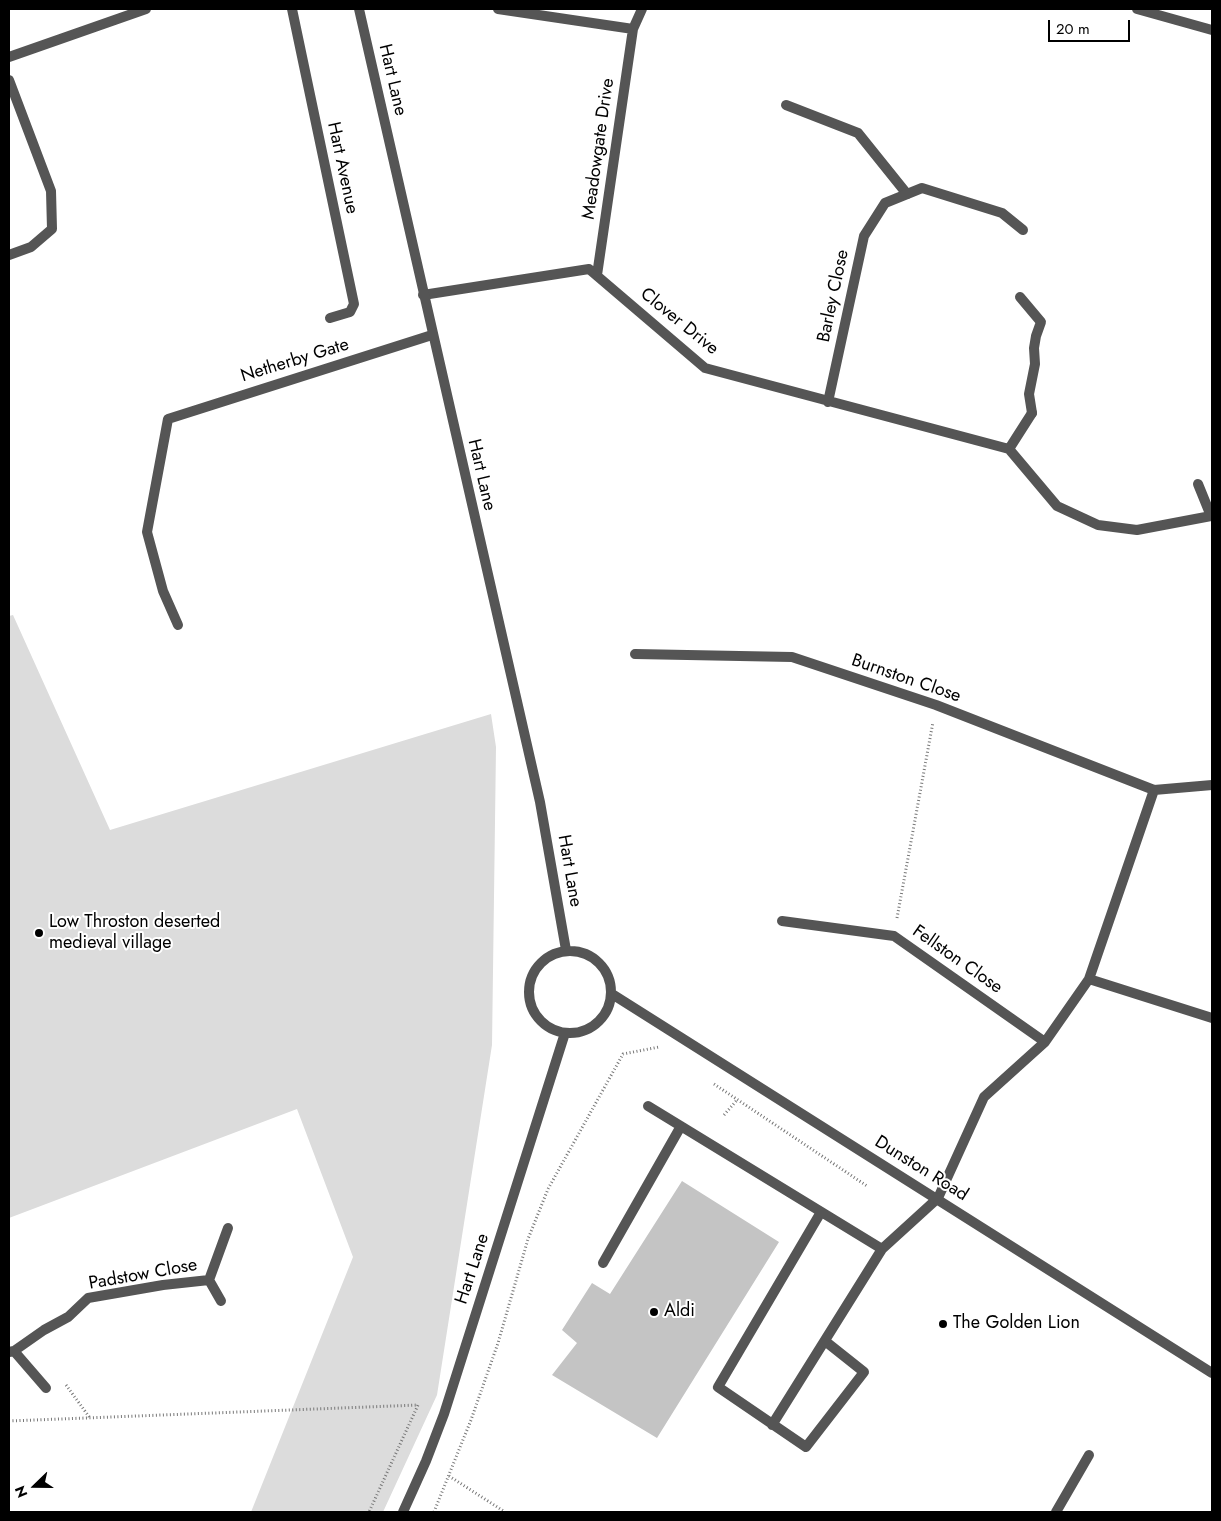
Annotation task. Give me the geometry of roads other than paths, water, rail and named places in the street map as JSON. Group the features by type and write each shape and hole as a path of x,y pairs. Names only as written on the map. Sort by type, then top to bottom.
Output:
{"street":[{"path":"9,57 146,9"},
{"name":"Hart Avenue","path":"292,9 354,304 350,312 330,318"},
{"name":"Hart Lane","path":"359,9 540,802 566,950"},
{"path":"498,9 633,28"},
{"name":"Meadowgate Drive","path":"597,275 633,28 642,9"},
{"path":"1137,9 1212,30"},
{"path":"9,80 51,190 52,229 31,247 9,255"},
{"path":"786,105 858,133 907,194 922,188 1002,213 1022,230"},
{"name":"Barley Close","path":"828,402 864,236 886,203 907,194"},
{"path":"423,295 589,269 597,275"},
{"name":"Clover Drive","path":"597,275 705,368 1009,449"},
{"path":"1020,298 1041,322 1036,336 1034,348 1035,364 1029,394 1032,412 1009,449 1057,506 1098,525 1137,530 1211,516 1198,484"},
{"name":"Netherby Gate","path":"178,625 163,591 147,532 168,418 432,335"},
{"name":"Burnston Close","path":"636,654 792,657 936,705 1154,790 1212,785"},
{"path":"772,1425 882,1249 938,1198 984,1097 1045,1042 1088,979 1154,790"},
{"name":"Fellston Close","path":"782,921 894,936 1045,1042"},
{"path":"566,950 580,951 587,954 603,966 609,975 612,994 609,1008 593,1026 578,1032 565,1033 550,1028 538,1018 530,1004 529,988 532,975 541,962 550,955 566,950"},
{"path":"1088,979 1212,1018"},
{"name":"Dunston Road","path":"612,994 938,1198 1212,1373"},
{"name":"Hart Lane","path":"403,1512 426,1461 444,1414 565,1033"},
{"path":"648,1106 882,1249"},
{"path":"603,1263 681,1126"},
{"path":"821,1212 718,1387 806,1447 864,1372 824,1340"},
{"path":"221,1301 209,1280 228,1228"},
{"name":"Padstow Close","path":"11,1352 68,1317 88,1298 163,1285 209,1280"},
{"path":"11,1352 46,1388"},
{"path":"1056,1512 1089,1455"}],"place":[{"name":"Low Throston deserted medieval village","path":"39,933"},
{"name":"Aldi","path":"654,1312"},
{"name":"The Golden Lion","path":"943,1324"}]}
